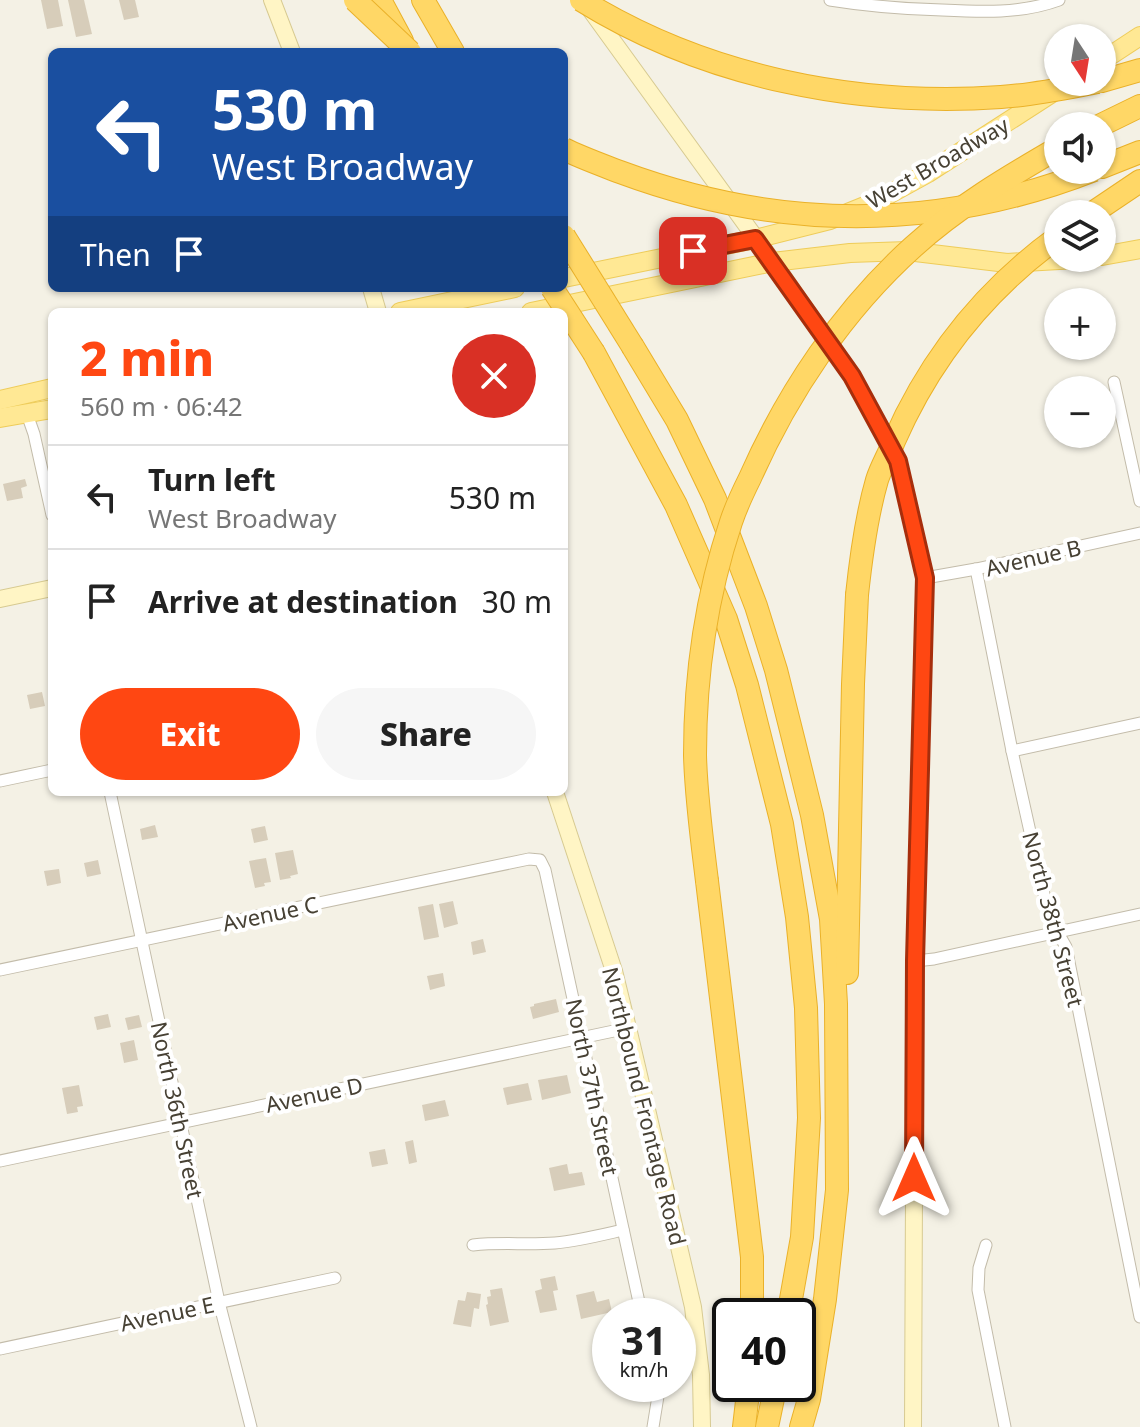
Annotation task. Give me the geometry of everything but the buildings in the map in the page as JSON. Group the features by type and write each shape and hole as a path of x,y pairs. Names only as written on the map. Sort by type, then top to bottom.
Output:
{"highway":[{"path":"355,0 405,48"},
{"path":"380,0 407,48"},
{"path":"423,0 451,48"},
{"path":"582,0 637,30 688,52 772,79 842,93 947,99 1044,92"},
{"path":"1116,77 1140,70"},
{"path":"1116,118 1140,106"},
{"path":"568,151 663,188 709,200 831,217 949,211 1013,197 1052,184"},
{"path":"1116,161 1140,152"},
{"path":"752,1298 752,1257 695,756 698,679 709,601 731,520 760,456 818,356 872,287 915,245 967,204 1044,156"},
{"path":"1112,200 1140,181"},
{"path":"568,242 677,420 715,499 756,606 776,670 812,815 831,919 836,1004 837,1190 825,1299 809,1399 801,1427"},
{"path":"837,1073 847,1033 857,595 863,543 878,479 910,406 950,342 999,287 1044,249"},
{"path":"568,313 594,353 676,505 726,619 747,685 782,824 797,917 806,1008 809,1118 802,1237 791,1298"},
{"path":"744,1427 747,1402"},
{"path":"767,1427 772,1402"}],"main road":[{"path":"1116,52 1140,36"},
{"name":"West Broadway","path":"568,277 755,239 830,220 877,201 928,173 1047,96"},
{"path":"1116,253 1140,249"},
{"path":"550,308 773,262 850,253 907,251 1007,263 1044,261"},
{"path":"419,308 496,292"},
{"path":"0,400 48,389"},
{"path":"0,418 48,410"}],"street":[{"path":"272,0 290,48"},
{"path":"582,0 852,376 898,461 925,578 915,961 913,1427"},
{"path":"830,0 908,8 989,11 1032,8 1059,0"},
{"path":"1116,391 1140,501"},
{"path":"27,414 48,496"},
{"name":"Avenue B","path":"925,578 1140,533"},
{"name":"North 38th Street","path":"976,569 1049,917 1066,947 1140,1317"},
{"path":"0,599 48,589"},
{"path":"1012,751 1140,723"},
{"path":"0,781 48,771"},
{"name":"North 36th Street","path":"111,796 219,1302 251,1427"},
{"name":"Northbound Frontage Road","path":"556,796 614,971 693,1307 701,1375 702,1427"},
{"name":"Avenue C","path":"0,970 529,859 540,860"},
{"name":"North 37th Street","path":"540,860 545,870 583,1036 638,1298"},
{"path":"915,961 1140,914"},
{"name":"Avenue D","path":"0,1161 628,1028"},
{"path":"473,1245 559,1243 623,1230"},
{"path":"986,1245 979,1268 978,1290 1005,1427"},
{"name":"Avenue E","path":"0,1349 335,1278"},
{"path":"653,1427 657,1402"}],"route":[{"path":"693,251 755,239 852,376 898,461 925,578 915,961 914,1178"}]}
